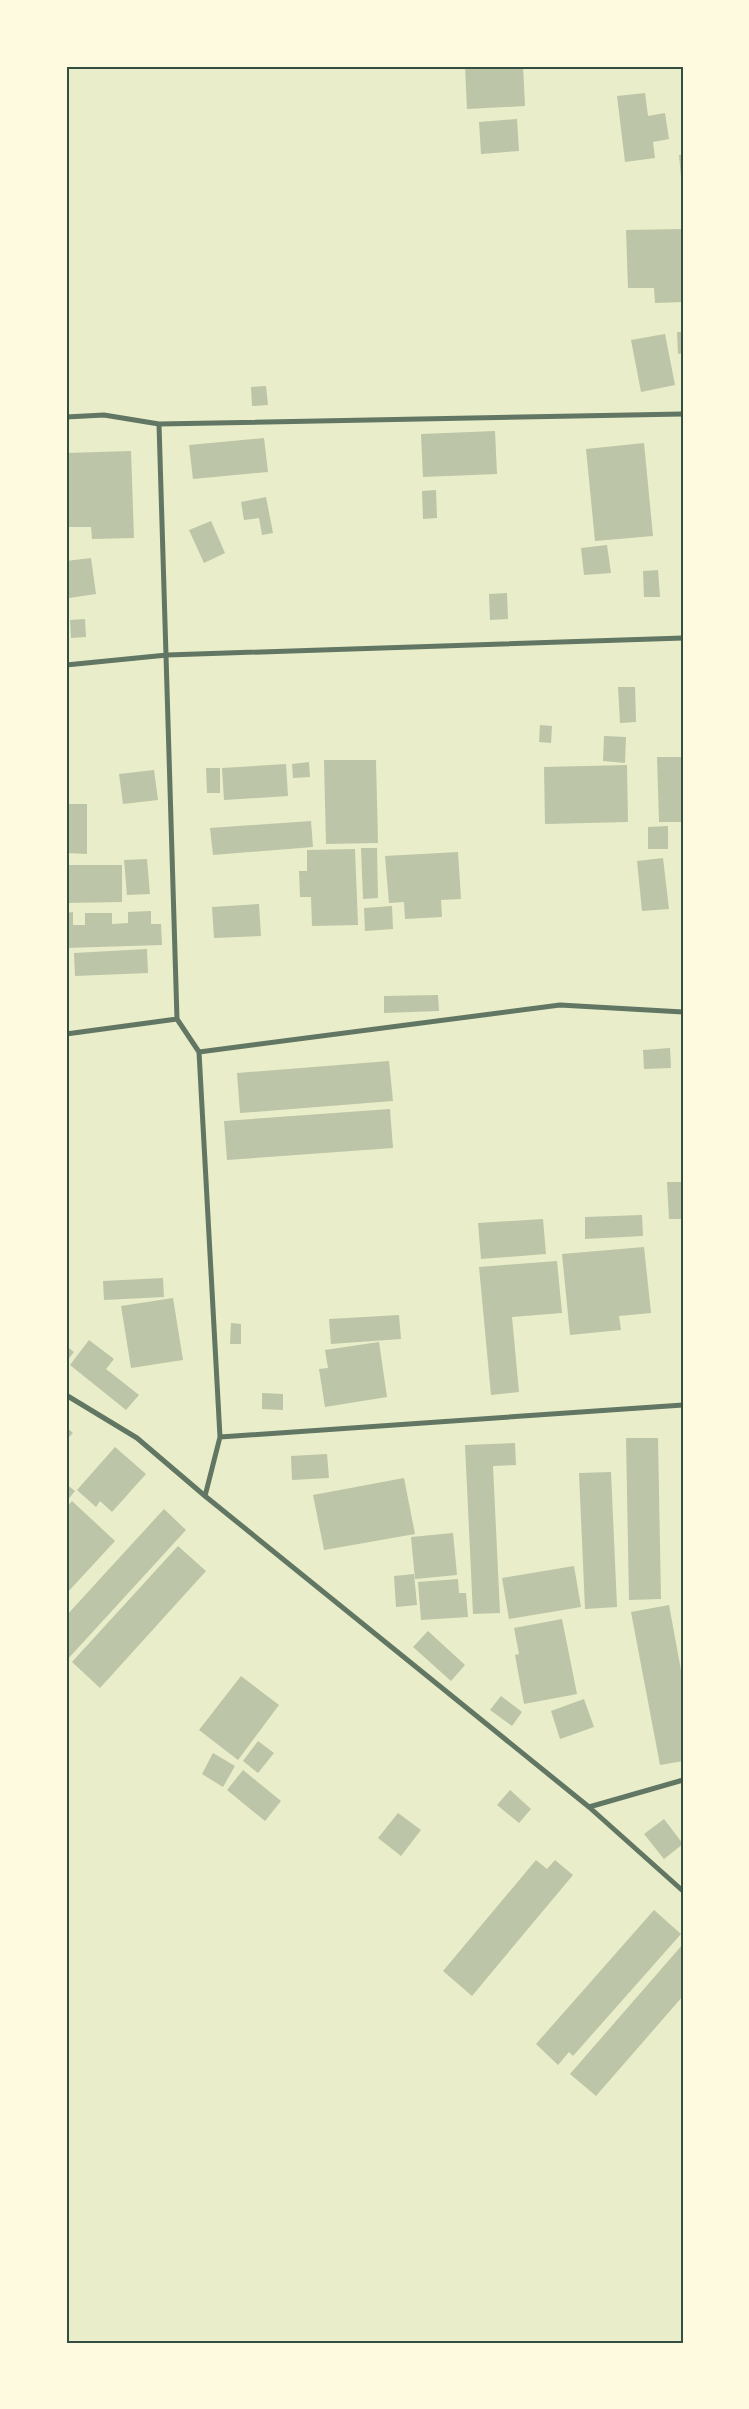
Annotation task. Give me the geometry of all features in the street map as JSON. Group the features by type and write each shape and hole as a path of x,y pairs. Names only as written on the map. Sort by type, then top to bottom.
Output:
{"street":[{"path":"66,417 104,415 159,424 683,414"},
{"path":"159,424 177,1019 199,1052 220,1437 205,1496"},
{"path":"66,665 167,655 683,638"},
{"path":"199,1052 560,1005 683,1012"},
{"path":"66,1034 177,1019"},
{"path":"66,1395 137,1438 205,1496 589,1807 683,1891"},
{"path":"220,1437 683,1405"},
{"path":"589,1807 683,1780"}],"building":[{"path":"465,66 523,66 525,106 467,109"},
{"path":"645,93 648,116 665,113 669,139 653,142 655,158 625,162 617,96"},
{"path":"517,119 519,151 481,154 479,122"},
{"path":"679,155 683,155 683,177 681,177"},
{"path":"683,229 683,302 655,303 654,288 628,288 626,230"},
{"path":"677,332 683,332 683,353 678,354"},
{"path":"665,334 675,385 641,392 631,340"},
{"path":"266,386 268,405 252,406 251,387"},
{"path":"495,431 497,474 423,477 421,434"},
{"path":"264,438 268,472 193,479 189,445"},
{"path":"644,443 653,536 595,541 586,449"},
{"path":"131,451 134,538 92,539 91,527 66,527 66,453"},
{"path":"436,490 437,518 423,519 422,491"},
{"path":"266,497 273,533 262,535 259,518 244,520 241,502"},
{"path":"211,521 225,553 204,563 189,530"},
{"path":"607,545 611,573 584,575 581,548"},
{"path":"91,558 96,594 69,598 66,561"},
{"path":"658,570 660,597 644,597 643,571"},
{"path":"507,593 508,619 490,620 489,594"},
{"path":"85,619 86,637 71,638 70,620"},
{"path":"618,687 635,687 636,722 620,723"},
{"path":"540,725 552,726 551,743 539,742"},
{"path":"604,736 626,737 625,763 603,761"},
{"path":"657,757 683,757 683,822 659,822"},
{"path":"324,760 376,760 378,843 326,844"},
{"path":"309,762 310,777 293,778 292,764"},
{"path":"286,764 288,796 224,800 222,768"},
{"path":"627,765 628,822 545,824 544,767"},
{"path":"206,768 220,768 220,793 207,793"},
{"path":"154,770 158,800 123,804 119,774"},
{"path":"66,804 87,804 87,854 66,853"},
{"path":"311,821 313,847 213,855 210,828"},
{"path":"668,826 668,849 648,849 648,827"},
{"path":"361,848 377,848 378,898 363,899"},
{"path":"355,849 358,925 312,926 311,897 300,897 299,871 307,871 307,850"},
{"path":"458,852 461,899 441,900 442,917 405,919 404,902 389,903 385,856"},
{"path":"663,858 669,909 642,911 637,861"},
{"path":"147,859 150,894 127,895 124,860"},
{"path":"66,865 122,865 122,902 66,903"},
{"path":"259,904 261,936 214,938 212,907"},
{"path":"392,906 393,929 365,931 364,908"},
{"path":"151,911 151,924 161,924 162,945 66,948 66,913 73,912 73,925 85,925 85,913 112,913 112,924 128,923 128,912"},
{"path":"147,949 148,973 75,976 74,953"},
{"path":"438,995 439,1011 384,1013 384,996"},
{"path":"670,1048 671,1068 644,1069 643,1050"},
{"path":"389,1061 393,1101 240,1113 237,1073"},
{"path":"390,1109 393,1148 227,1160 224,1121"},
{"path":"667,1182 683,1182 683,1219 669,1219"},
{"path":"642,1215 643,1236 585,1239 585,1217"},
{"path":"543,1219 546,1254 481,1259 478,1223"},
{"path":"644,1247 651,1313 619,1316 621,1330 570,1335 562,1254"},
{"path":"557,1261 562,1313 512,1317 519,1392 491,1395 479,1267"},
{"path":"163,1278 164,1297 104,1300 103,1281"},
{"path":"173,1298 183,1360 131,1368 121,1306"},
{"path":"399,1315 401,1339 331,1344 329,1319"},
{"path":"231,1323 241,1324 241,1344 230,1344"},
{"path":"89,1340 114,1359 106,1369 139,1395 126,1410 70,1365"},
{"path":"379,1342 387,1397 325,1407 319,1369 328,1368 325,1350"},
{"path":"66,1346 74,1352 66,1362"},
{"path":"262,1393 283,1394 283,1410 262,1409"},
{"path":"66,1427 73,1433 66,1440"},
{"path":"626,1438 658,1438 661,1599 629,1600"},
{"path":"515,1443 516,1465 493,1466 500,1613 473,1614 465,1445"},
{"path":"115,1447 146,1474 112,1512 100,1501 96,1507 77,1490"},
{"path":"327,1454 329,1478 292,1480 291,1456"},
{"path":"611,1472 617,1607 585,1609 579,1473"},
{"path":"404,1478 415,1534 324,1550 313,1495"},
{"path":"66,1484 75,1491 66,1502"},
{"path":"72,1501 115,1541 66,1594 66,1508"},
{"path":"164,1509 186,1530 66,1661 66,1616"},
{"path":"453,1533 457,1575 415,1579 411,1537"},
{"path":"178,1546 206,1571 100,1688 72,1662"},
{"path":"574,1566 581,1607 509,1619 502,1578"},
{"path":"414,1574 417,1605 396,1607 394,1576"},
{"path":"458,1579 459,1593 466,1593 468,1617 421,1620 418,1582"},
{"path":"669,1605 683,1681 683,1761 660,1765 631,1612"},
{"path":"562,1619 577,1694 524,1704 515,1655 519,1654 514,1628"},
{"path":"428,1631 465,1665 451,1681 413,1647"},
{"path":"241,1676 279,1705 238,1760 199,1730"},
{"path":"501,1696 522,1712 512,1726 490,1710"},
{"path":"584,1699 594,1727 560,1739 551,1711"},
{"path":"258,1741 274,1753 258,1773 243,1761"},
{"path":"213,1753 235,1766 223,1787 202,1774"},
{"path":"243,1770 281,1801 265,1821 227,1790"},
{"path":"510,1790 531,1809 519,1823 497,1805"},
{"path":"398,1813 421,1830 401,1856 378,1838"},
{"path":"664,1819 683,1844 664,1859 644,1834"},
{"path":"536,1860 547,1869 555,1860 573,1875 472,1996 443,1971"},
{"path":"654,1910 681,1934 573,2056 569,2052 558,2065 536,2044"},
{"path":"683,1944 683,1996 596,2096 570,2074"}]}
